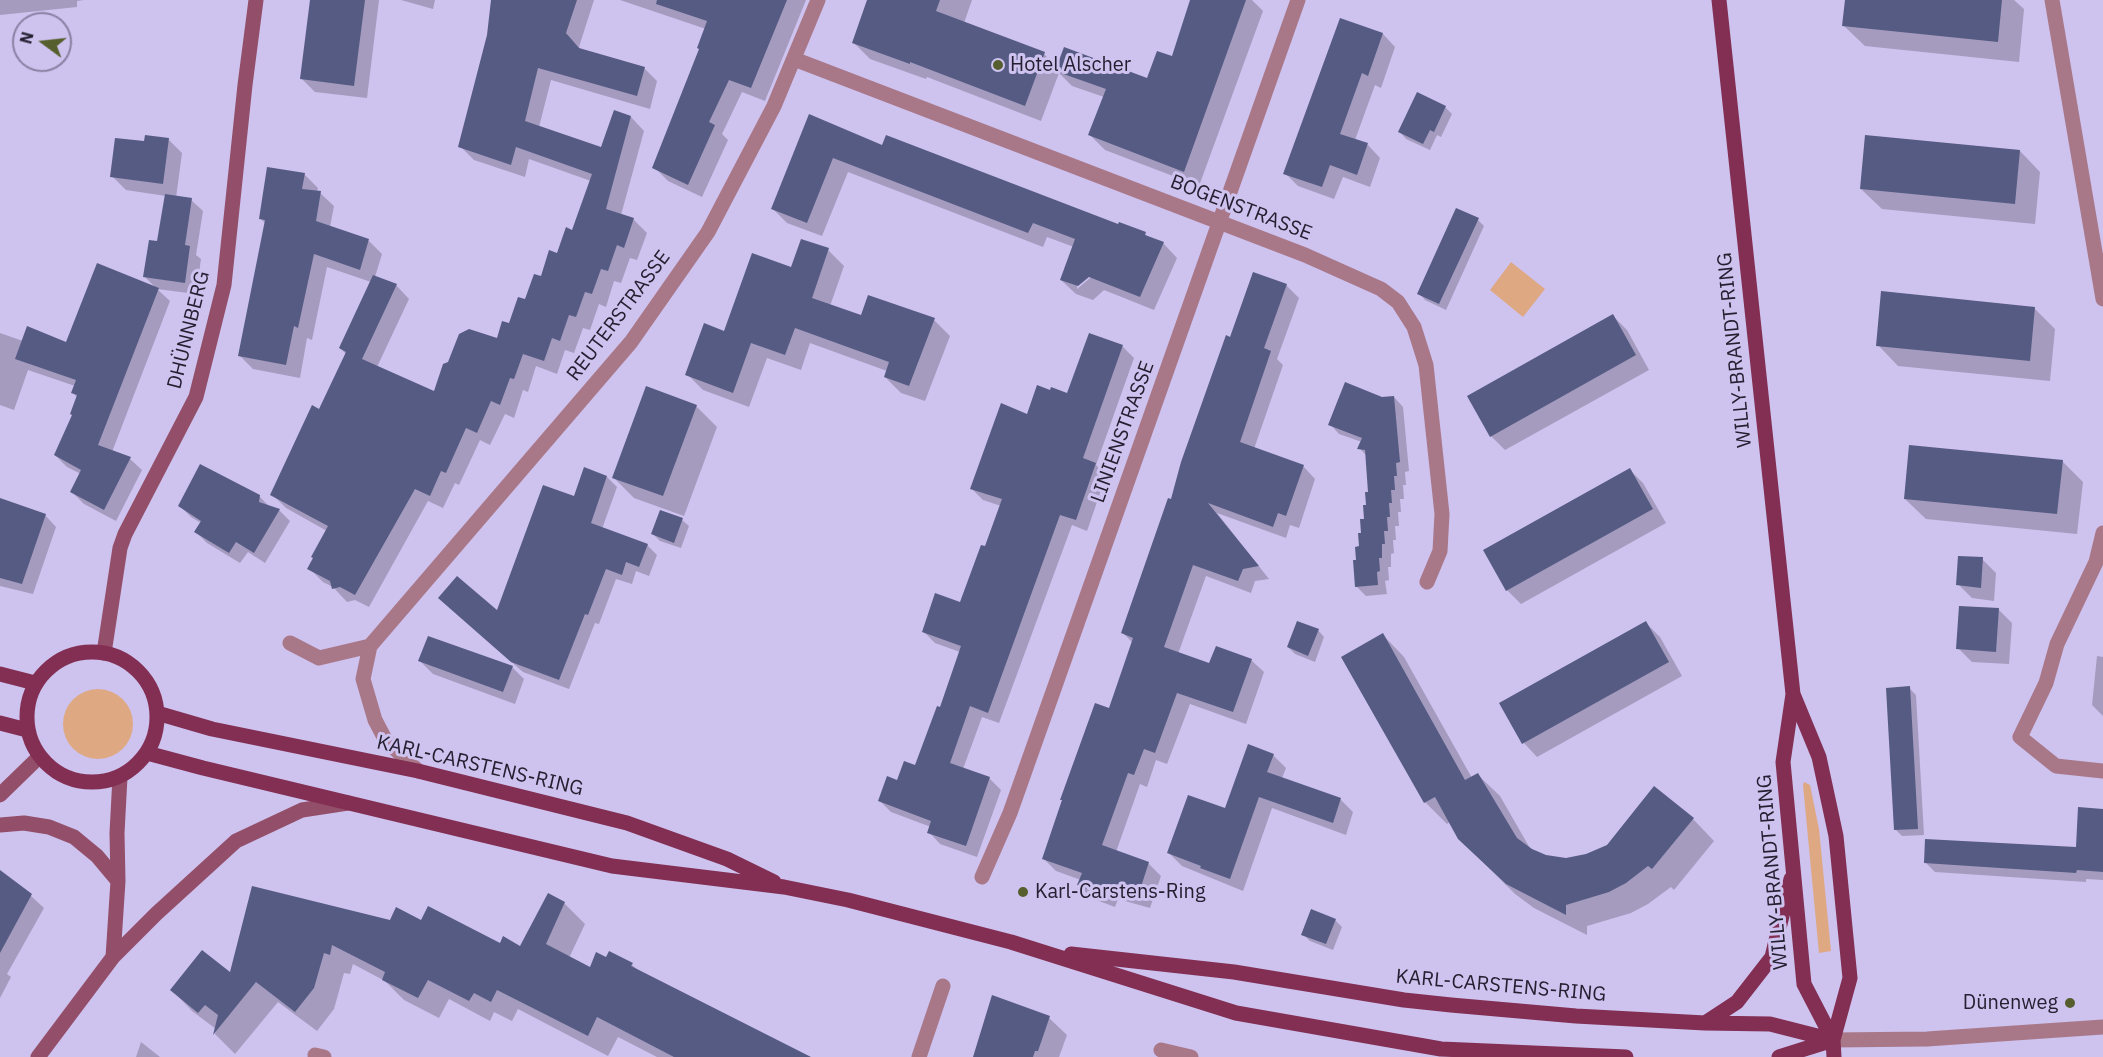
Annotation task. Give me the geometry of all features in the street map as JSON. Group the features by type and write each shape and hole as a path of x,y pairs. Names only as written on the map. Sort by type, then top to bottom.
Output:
{"main road":[{"name":"WILLY-BRANDT-RING","path":"1719,0 1793,694 1784,762 1804,984 1833,1040"},
{"path":"78,653 104,653 130,664 149,686 157,713 155,734 147,753 135,766 120,777 91,783 62,776 39,757 27,730 27,706 35,683 53,664 78,653"},
{"path":"0,674 35,683"},
{"name":"WILLY-BRANDT-RING","path":"1793,694 1819,757 1836,836 1850,978 1833,1040 1834,1057"},
{"name":"KARL-CARSTENS-RING","path":"157,713 212,729 418,771 627,822 727,859 784,887"},
{"path":"0,723 27,730"},
{"name":"KARL-CARSTENS-RING","path":"147,753 612,866 784,887 899,913 1039,950 1236,1013 1441,1049 1626,1057"},
{"path":"1705,1023 1737,1002 1772,957 1794,867"},
{"name":"KARL-CARSTENS-RING","path":"1039,950 1234,972 1404,1000 1451,1005 1576,1016 1770,1024 1833,1040"},
{"path":"1779,1057 1833,1040"}],"street":[{"name":"DHÜNNBERG","path":"104,653 120,548 125,534 196,397 224,285 256,0"},
{"name":"REUTERSTRASSE","path":"418,771 385,739 375,720 363,679 370,646 631,342 708,232 774,106 818,0"},
{"name":"LINIENSTRASSE","path":"982,877 1010,813 1298,0"},
{"path":"2052,0 2103,299"},
{"name":"BOGENSTRASSE","path":"794,59 1305,255 1382,289 1398,302 1414,327 1426,365 1442,514 1440,551 1427,582"},
{"path":"2103,533 2096,562 2057,644 2046,683 2020,737 2056,766 2103,771"},
{"path":"290,643 319,658 370,646"},
{"path":"0,795 39,757"},
{"path":"113,957 118,881 117,833 120,777"},
{"path":"38,1057 113,957 236,841 302,810 351,802"},
{"path":"0,825 24,823 49,827 74,837 97,856 118,881"},
{"path":"919,1057 943,986"},
{"path":"1833,1040 1927,1039 2103,1027"},
{"path":"1161,1050 1191,1057"}],"shaded area":[{"path":"1511,262 1545,289 1523,317 1490,290"},
{"path":"91,689 105,689 118,694 128,704 133,724 128,744 118,754 105,759 91,759 78,754 68,744 63,731 63,717 68,704 78,694"},
{"path":"1804,782 1810,785 1819,829 1831,951 1819,953 1803,785"}],"building":[{"path":"310,0 365,0 354,86 300,79"},
{"path":"491,0 577,0 566,33 579,48 645,67 637,96 538,68 525,121 601,147 614,110 631,116 606,209 634,218 624,248 617,245 608,271 601,269 592,294 585,292 576,317 569,315 560,341 552,338 544,361 523,354 514,379 510,378 500,405 491,401 477,433 466,428 446,473 441,471 430,496 415,489 355,595 340,587 332,589 330,581 307,569 328,526 270,495 312,405 319,409 346,352 339,348 373,275 397,284 362,359 434,391 443,364 448,362 459,334 469,329 497,338 502,321 509,323 518,297 525,299 534,274 541,276 549,250 557,253 566,227 572,230 592,174 516,147 511,165 458,147 487,35"},
{"path":"657,0 787,0 751,88 729,80 709,122 715,125 688,185 652,168 699,49 697,48 707,21 656,4"},
{"path":"867,0 940,0 936,11 1045,52 1025,106 910,62 910,64 852,43"},
{"path":"1190,0 1246,0 1184,172 1088,135 1106,89 1055,71 1064,47 1147,78 1157,51 1172,56"},
{"path":"1845,0 2002,0 1998,42 1842,26"},
{"path":"1340,18 1383,33 1368,76 1362,73 1340,134 1368,143 1357,175 1330,165 1322,187 1283,174"},
{"path":"1417,92 1446,106 1434,132 1430,130 1423,144 1398,132"},
{"path":"809,114 882,145 886,135 1118,224 1119,222 1146,232 1145,235 1164,242 1140,297 1089,277 1078,286 1060,280 1075,239 1033,223 1028,233 833,158 807,223 771,209"},
{"path":"145,135 169,138 163,184 110,177 115,138 144,141"},
{"path":"1865,135 2020,150 2015,204 1860,189"},
{"path":"267,167 305,173 302,189 321,191 316,221 369,239 360,270 314,254 298,328 294,326 286,365 238,356 265,220 259,219"},
{"path":"165,194 192,198 185,245 190,246 185,283 143,277 149,240 157,241"},
{"path":"1456,208 1479,218 1439,304 1417,294"},
{"path":"801,239 829,248 812,298 861,315 868,295 935,318 909,386 884,377 889,362 795,328 785,355 751,343 733,393 685,375 704,323 724,331 752,253 791,267"},
{"path":"97,263 159,288 98,445 131,457 104,510 70,492 81,470 54,455 72,415 70,414 77,395 71,393 76,380 15,359 27,326 66,342"},
{"path":"1253,272 1287,284 1264,348 1271,351 1240,442 1304,465 1286,516 1278,513 1273,527 1208,503 1259,566 1243,569 1238,581 1193,565 1164,647 1209,663 1216,646 1252,659 1233,712 1177,693 1155,753 1144,749 1134,775 1128,773 1102,845 1149,862 1138,896 1106,887 1103,895 1077,885 1082,873 1042,859 1062,800 1060,800 1095,703 1109,708 1133,638 1121,633 1168,498 1171,499 1181,462 1226,335 1230,337"},
{"path":"1881,291 2035,307 2030,361 1876,346"},
{"path":"1613,314 1636,355 1490,437 1467,396"},
{"path":"1089,333 1123,345 1083,458 1096,463 1076,520 1060,515 988,713 970,706 950,763 990,777 966,846 927,833 931,821 878,801 887,776 897,780 904,761 915,765 937,706 940,707 961,646 922,632 935,593 960,602 981,545 985,546 1002,499 970,489 1001,403 1027,414 1037,385 1067,393"},
{"path":"1345,382 1382,397 1394,396 1400,462 1396,463 1395,490 1391,490 1390,517 1387,517 1388,531 1384,531 1385,544 1382,544 1382,558 1379,558 1380,571 1377,572 1378,585 1355,587 1353,560 1356,560 1355,547 1359,546 1360,519 1364,519 1365,492 1368,492 1365,450 1357,449 1362,438 1328,425"},
{"path":"646,386 697,405 663,496 612,478"},
{"path":"1909,445 2063,460 2057,514 1904,499"},
{"path":"200,464 260,495 259,502 280,509 254,553 236,542 229,553 194,532 201,521 178,506"},
{"path":"584,467 607,476 591,523 648,544 639,567 626,562 622,575 606,569 559,680 511,662 438,598 457,576 497,610 543,485 574,496"},
{"path":"1630,468 1653,509 1506,591 1483,550"},
{"path":"0,498 46,514 22,584 0,578"},
{"path":"660,510 683,518 674,543 651,534"},
{"path":"1958,556 1983,557 1981,588 1956,585"},
{"path":"1959,606 1999,608 1996,652 1956,649"},
{"path":"1297,621 1319,629 1308,656 1287,647"},
{"path":"1646,621 1669,662 1522,744 1499,703"},
{"path":"1383,633 1465,780 1478,773 1517,838 1532,849 1546,855 1566,858 1586,854 1607,845 1654,786 1694,818 1652,869 1648,866 1626,883 1609,892 1566,905 1566,915 1506,884 1458,839 1435,797 1424,803 1341,657"},
{"path":"428,636 513,666 503,692 418,661"},
{"path":"1910,686 1918,829 1894,830 1886,688"},
{"path":"1248,744 1274,754 1267,772 1341,798 1333,823 1259,797 1230,879 1167,853 1188,795 1225,808"},
{"path":"2078,807 2103,809 2103,872 2077,870 2076,873 1924,863 1925,839 2076,847"},
{"path":"0,870 32,894 0,953"},
{"path":"252,886 390,920 396,907 421,920 428,906 500,943 503,936 520,946 548,893 565,902 546,944 590,967 596,952 606,957 609,951 633,963 631,966 811,1057 674,1057 597,1017 588,1036 497,990 491,1002 474,993 469,1001 428,980 418,998 382,980 385,972 332,945 330,955 324,953 314,988 295,1012 256,982 213,1035 218,1015 205,1005 198,1013 170,990 202,950 230,972"},
{"path":"1311,909 1336,919 1326,944 1301,935"},
{"path":"992,995 1050,1016 1038,1051 1035,1051 1033,1057 973,1057"}],"place":[{"name":"Hotel Alscher","path":"998,65"},
{"name":"Karl-Carstens-Ring","path":"1023,892"},
{"name":"Dünenweg","path":"2070,1003"}]}
